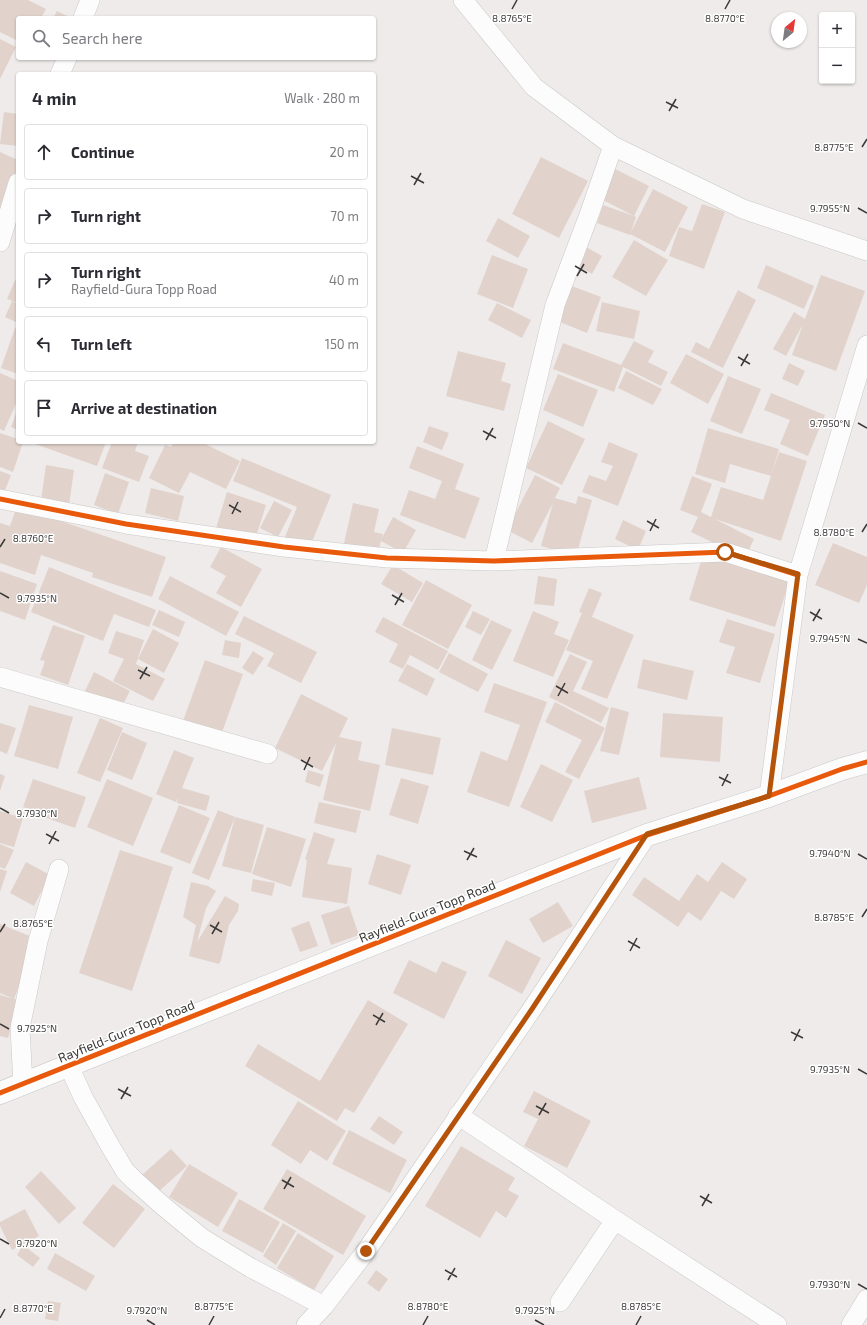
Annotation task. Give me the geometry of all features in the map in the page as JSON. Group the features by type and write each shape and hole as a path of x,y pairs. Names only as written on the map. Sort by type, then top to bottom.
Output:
{"street":[{"path":"84,16 90,0"},
{"path":"463,0 534,88 613,146 743,209 867,251"},
{"path":"61,72 66,60"},
{"path":"494,561 555,305 613,146"},
{"path":"0,242 16,189"},
{"path":"769,796 798,574 867,345"},
{"path":"0,499 126,524 284,547 387,558 494,561 725,552 798,574"},
{"path":"0,677 268,754"},
{"name":"Rayfield-Gura Topp Road","path":"0,1093 647,834 769,796 842,769 867,762"},
{"path":"306,1325 324,1306 366,1251 532,1009 647,834"},
{"path":"23,1084 20,1028 38,941 59,869"},
{"path":"69,1066 83,1097 125,1172 202,1238 251,1268 324,1306"},
{"path":"458,1115 614,1220 777,1325"},
{"path":"560,1302 614,1220"},
{"path":"851,1325 867,1299"}],"building":[{"path":"0,0 28,0 46,9 42,16 16,16 16,40 0,32"},
{"path":"57,11 67,16 54,16"},
{"path":"0,39 16,47 0,79"},
{"path":"4,112 16,114 16,146 0,144"},
{"path":"0,152 16,159 16,184 0,223"},
{"path":"541,157 588,181 559,238 512,214"},
{"path":"615,169 649,186 634,216 601,199"},
{"path":"653,189 688,207 665,252 630,234"},
{"path":"702,204 725,212 704,269 669,256 679,227 692,231"},
{"path":"603,205 636,217 630,235 597,223"},
{"path":"498,218 530,236 518,258 486,241"},
{"path":"634,240 668,260 646,296 612,277"},
{"path":"586,247 602,256 592,274 576,265"},
{"path":"492,255 528,269 513,308 477,294"},
{"path":"766,265 814,286 804,309 757,288"},
{"path":"821,275 865,291 836,371 792,355 803,324 786,356 773,349 794,312 805,319"},
{"path":"15,280 16,280 16,302 7,299"},
{"path":"569,285 601,297 587,333 555,320"},
{"path":"738,290 756,300 723,368 691,352 696,342 709,349"},
{"path":"12,301 16,303 16,322 5,317"},
{"path":"602,302 640,311 634,339 596,331"},
{"path":"497,303 531,320 522,338 488,320"},
{"path":"15,328 16,328 16,373 1,368"},
{"path":"634,341 654,351 648,362 668,372 661,386 623,367 614,392 553,369 563,343 621,365"},
{"path":"458,351 506,363 501,381 511,384 504,411 446,396"},
{"path":"686,354 724,374 708,404 670,383"},
{"path":"789,363 805,371 798,386 782,379"},
{"path":"626,371 662,389 653,405 618,388"},
{"path":"0,373 16,380 16,404 4,431 0,429"},
{"path":"558,374 598,390 583,427 543,410"},
{"path":"728,376 761,389 742,434 710,421"},
{"path":"771,393 825,415 808,456 780,444 790,420 764,410"},
{"path":"16,413 16,429 11,427"},
{"path":"548,421 585,439 562,485 526,468"},
{"path":"429,426 449,433 442,450 423,442"},
{"path":"708,428 779,449 771,476 730,464 725,483 695,474"},
{"path":"0,433 16,438 16,444 22,444 13,472 0,467"},
{"path":"609,442 638,454 618,506 582,492 589,475 606,481 613,466 601,462"},
{"path":"35,444 105,444 97,466"},
{"path":"111,444 137,444 135,451 149,456 139,482 102,468"},
{"path":"173,444 205,444 240,461 226,489 190,472 179,493 149,478 165,445 171,447"},
{"path":"417,446 464,464 455,489 480,498 465,539 400,515 409,490 435,499 442,481 409,468"},
{"path":"779,452 807,461 781,541 715,519 754,539 745,558 691,532 698,517 680,510 692,476 712,484 701,512 711,517 721,487 763,500"},
{"path":"242,458 331,495 310,547 285,537 297,507 233,481"},
{"path":"46,465 74,470 69,505 41,500"},
{"path":"0,471 11,475 2,498 0,497"},
{"path":"105,473 129,482 118,514 94,505"},
{"path":"535,475 560,488 555,498 576,504 578,496 592,500 576,556 541,546 553,503 532,543 507,530"},
{"path":"151,488 184,496 178,521 145,513"},
{"path":"227,492 266,505 255,540 216,528"},
{"path":"274,501 292,510 278,537 260,528"},
{"path":"353,503 379,509 374,532 383,534 382,538 393,517 416,530 403,553 381,541 377,556 343,548"},
{"path":"17,506 166,557 152,597 92,577 93,573 41,555 35,575 0,563 0,523 10,526"},
{"path":"623,520 646,531 638,550 615,539"},
{"path":"833,543 867,557 867,585 859,603 815,585"},
{"path":"221,547 262,569 241,607 216,593 226,576 210,567"},
{"path":"703,555 789,582 775,627 689,600"},
{"path":"393,565 423,583 412,602 381,584"},
{"path":"49,567 156,610 149,627 114,614 103,641 31,612"},
{"path":"0,571 37,584 25,620 0,611"},
{"path":"170,576 239,612 226,636 158,599"},
{"path":"538,576 557,579 554,606 534,604"},
{"path":"426,580 472,605 448,649 402,625"},
{"path":"589,588 602,593 592,617 634,635 607,699 581,689 593,661 566,650 582,613 579,612"},
{"path":"159,610 185,622 179,637 152,625"},
{"path":"473,611 490,619 481,635 465,627"},
{"path":"533,611 559,622 554,634 569,640 553,677 513,661"},
{"path":"244,616 317,652 301,683 267,666 274,653 235,634"},
{"path":"383,617 448,651 438,670 410,655 403,669 389,662 398,644 375,632"},
{"path":"727,619 775,634 760,683 726,673 735,647 719,642"},
{"path":"491,620 512,630 492,670 472,660"},
{"path":"53,625 85,636 68,685 40,675 45,661 40,660"},
{"path":"153,629 179,643 164,673 138,659"},
{"path":"116,631 144,640 136,664 165,679 153,701 113,681 124,659 108,653"},
{"path":"225,640 241,643 239,658 222,655"},
{"path":"253,651 264,658 253,675 242,668"},
{"path":"449,653 488,674 478,692 439,672"},
{"path":"570,654 587,662 573,691 609,708 601,723 549,697"},
{"path":"643,659 694,671 687,700 637,688"},
{"path":"205,660 243,674 221,735 183,721"},
{"path":"407,664 435,679 427,696 398,681"},
{"path":"94,672 130,691 119,712 84,693"},
{"path":"494,683 547,702 509,807 467,792 481,751 507,761 520,725 484,712"},
{"path":"301,694 348,718 339,737 362,742 358,760 380,765 370,811 323,800 336,743 322,771 275,748"},
{"path":"555,702 605,728 579,779 565,772 582,740 545,722"},
{"path":"29,705 73,717 58,769 14,756"},
{"path":"611,707 629,712 619,755 600,751"},
{"path":"663,713 723,717 720,762 660,757"},
{"path":"100,718 123,728 100,782 77,773"},
{"path":"0,723 16,728 7,754 0,751"},
{"path":"392,728 441,738 433,775 385,765"},
{"path":"122,732 147,743 132,780 107,770"},
{"path":"174,750 194,758 182,788 210,796 206,811 177,803 178,797 176,802 156,794"},
{"path":"541,764 573,780 552,822 520,807"},
{"path":"308,770 324,775 320,787 305,782"},
{"path":"0,774 5,776 0,791"},
{"path":"639,777 647,809 592,823 584,791"},
{"path":"401,778 429,786 418,824 389,815"},
{"path":"33,779 86,797 75,828 38,815 39,812 23,807"},
{"path":"107,779 153,798 133,846 87,827"},
{"path":"319,802 361,811 356,833 314,823"},
{"path":"179,805 210,818 190,864 160,852"},
{"path":"218,810 235,817 209,880 192,873"},
{"path":"0,811 23,818 14,847 0,843"},
{"path":"235,817 264,825 251,873 222,866"},
{"path":"267,827 306,839 291,887 252,874"},
{"path":"314,832 335,839 327,864 352,868 347,904 302,897 307,860 305,859"},
{"path":"0,844 14,850 5,869 0,867"},
{"path":"120,850 173,867 132,991 79,973"},
{"path":"377,854 411,865 401,895 368,884"},
{"path":"26,862 50,875 34,906 10,893"},
{"path":"722,862 747,879 734,899 721,891 701,921 688,912 678,927 632,895 644,877 679,901 697,874 708,882"},
{"path":"0,869 7,871 0,892"},
{"path":"253,879 275,883 272,896 251,891"},
{"path":"191,882 208,886 216,891 206,908 197,942 225,896 239,904 238,911 229,925 219,964 189,956 196,925 183,917"},
{"path":"558,902 573,926 543,943 529,919"},
{"path":"349,906 359,935 331,945 321,915"},
{"path":"309,921 318,946 300,952 291,928"},
{"path":"0,924 37,939 14,999 0,993"},
{"path":"506,940 541,958 522,994 488,976"},
{"path":"409,960 436,973 442,961 467,972 444,1019 393,993"},
{"path":"0,995 18,1000 8,1038 0,1036"},
{"path":"368,1000 408,1024 354,1113 345,1108 337,1121 245,1066 258,1044 320,1081"},
{"path":"534,1091 591,1121 567,1168 524,1146 538,1119 523,1112"},
{"path":"298,1101 346,1131 327,1161 310,1150 301,1164 271,1145"},
{"path":"379,1116 403,1132 394,1145 370,1129"},
{"path":"349,1130 407,1160 390,1193 332,1164"},
{"path":"461,1146 515,1178 508,1190 519,1196 506,1218 496,1211 480,1238 425,1206"},
{"path":"171,1149 187,1166 158,1192 142,1175"},
{"path":"189,1164 238,1193 218,1227 169,1197"},
{"path":"287,1169 366,1216 343,1255 263,1209"},
{"path":"41,1171 76,1208 59,1224 25,1187"},
{"path":"113,1184 145,1209 114,1248 82,1223"},
{"path":"239,1199 280,1222 263,1253 222,1231"},
{"path":"25,1209 39,1236 12,1250 0,1226 0,1222"},
{"path":"283,1223 296,1231 276,1265 263,1256"},
{"path":"298,1233 334,1256 314,1290 277,1268"},
{"path":"23,1245 40,1258 33,1267 17,1255"},
{"path":"55,1253 95,1276 86,1291 47,1269"},
{"path":"376,1270 388,1279 379,1292 367,1283"},
{"path":"48,1301 61,1303 58,1321 45,1319"}],"cycle path":[{"path":"0,499 126,524 284,547 387,558 494,561 725,552 798,575"},
{"path":"0,1093 647,835 769,796 842,769 867,762"}],"route":[{"path":"366,1251 532,1009 647,834 769,796 798,574 725,552"}]}
